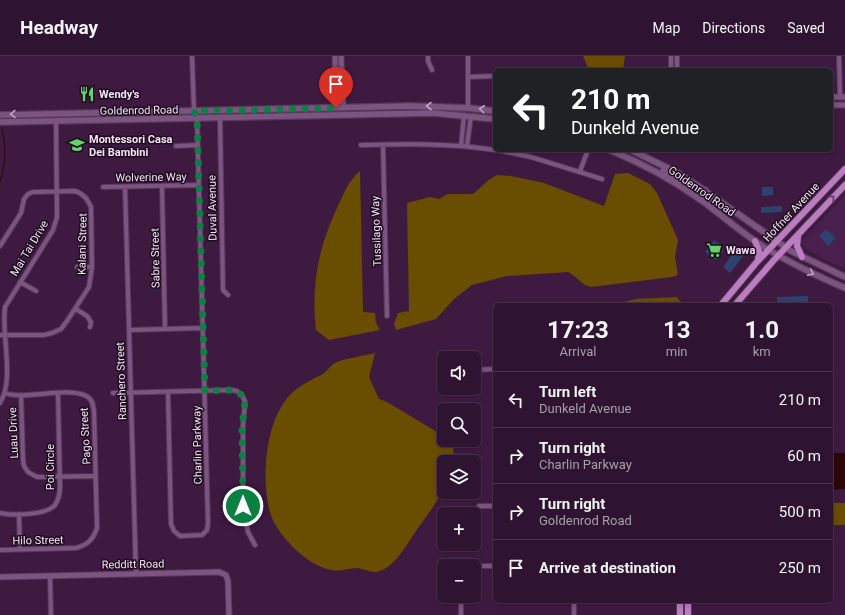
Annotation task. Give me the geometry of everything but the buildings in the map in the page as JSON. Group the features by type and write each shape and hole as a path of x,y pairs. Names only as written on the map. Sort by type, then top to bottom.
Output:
{"main road":[{"name":"Goldenrod Road","path":"0,115 411,106 468,108 493,111"},
{"path":"340,116 346,111 398,110 411,106"},
{"path":"323,116 337,113 343,108"},
{"path":"56,122 57,119 64,116 90,116 95,113"},
{"name":"Goldenrod Road","path":"0,122 433,113 493,119"},
{"path":"20,122 24,120 45,119 56,114"},
{"name":"Goldenrod Road","path":"614,152 652,169 699,199 755,241 778,256 809,273 845,288"},
{"name":"Goldenrod Road","path":"635,152 678,173 705,190 777,242 802,257 845,277"},
{"path":"652,169 662,171 696,190 705,190"},
{"name":"Hoffner Avenue","path":"723,303 756,263 845,169"},
{"name":"Hoffner Avenue","path":"738,303 786,247 845,185"},
{"path":"699,199 702,196 710,198 729,212 740,216"},
{"path":"798,234 797,246 802,257"},
{"path":"755,241 759,251 756,263"},
{"path":"726,303 734,289"},
{"path":"680,603 680,615"},
{"path":"688,603 688,615"}],"street":[{"name":"Charlin Parkway","path":"168,392 171,524 174,531 180,536 202,535 207,530 208,523 200,186 197,118 194,111 192,56"},
{"path":"334,56 336,108"},
{"path":"341,56 343,108"},
{"path":"428,56 428,61 432,70"},
{"path":"468,56 468,108"},
{"path":"671,56 671,68"},
{"path":"677,56 677,68"},
{"path":"833,103 842,97 839,56"},
{"path":"468,77 493,76"},
{"path":"833,104 845,105"},
{"path":"461,146 464,116"},
{"path":"467,146 471,116"},
{"name":"Duval Avenue","path":"220,118 223,290 228,296"},
{"name":"Mai Tai Drive","path":"0,403 5,393 7,376 6,335 3,322 5,307 53,230 57,217 56,122"},
{"path":"462,133 469,134"},
{"path":"361,145 383,144 467,146 493,150"},
{"name":"Tussilago Way","path":"383,144 387,316"},
{"path":"176,146 198,145"},
{"path":"508,152 531,156 602,179"},
{"path":"580,171 587,152"},
{"name":"Sabre Street","path":"162,186 165,329"},
{"name":"Wolverine Way","path":"104,188 200,186"},
{"name":"Ranchero Street","path":"125,187 136,574"},
{"name":"Kalani Street","path":"0,246 21,213 24,199 28,194 33,192 75,191 87,198 91,208 92,267 89,287 76,309 61,329 52,333 44,335 0,335"},
{"path":"77,267 92,267"},
{"path":"20,282 36,291"},
{"path":"76,309 87,316 91,322 90,327"},
{"path":"129,330 203,328"},
{"path":"481,370 493,370"},
{"path":"113,394 230,390 242,395 245,402 242,426 243,506 248,532 255,545"},
{"name":"Pago Street","path":"5,393 80,393 89,397 92,402 94,411 97,528 93,537 85,546 76,548"},
{"name":"Luau Drive","path":"21,394 24,466 28,472 37,477 96,476"},
{"name":"Poi Circle","path":"0,513 19,514 40,512 50,510 56,504 59,495 60,476 58,394"},
{"path":"479,506 493,506"},
{"path":"19,514 20,549"},
{"name":"Hilo Street","path":"0,550 76,548"},
{"path":"481,566 493,566"},
{"name":"Redditt Road","path":"0,577 223,573 226,575 228,581 229,615"},
{"path":"50,576 51,615"},
{"path":"461,603 461,615"},
{"path":"574,603 574,615"}],"shaded area":[{"path":"583,56 625,56 623,68 588,68"},
{"path":"360,171 363,312 375,313 376,323 380,330 329,340 316,330 315,282 325,237 331,222 347,187"},
{"path":"628,173 650,184 657,193 678,240 675,257 678,275 591,287 584,284 568,272 507,276 472,285 454,299 436,319 396,330 394,324 398,313 409,311 407,203 430,197 439,199 448,194 473,194 490,179 497,175 511,176 544,183 604,206 615,174"},
{"path":"845,195 845,268 829,262 804,248 802,241"},
{"path":"677,297 682,303 619,303 636,299"},
{"path":"375,353 369,377 379,399 387,402 437,432 437,447 452,447 454,455 437,455 438,499 405,548 391,565 385,569 373,572 358,568 337,571 331,570 321,567 302,555 285,538 272,519 267,497 267,454 269,439 278,412 289,396 297,389 323,374 333,364 346,359"},
{"path":"833,453 845,453 845,489 833,490"},
{"path":"833,503 845,503 845,525 833,525"}],"waterway":[{"path":"0,182 5,155 2,128"}],"place":[{"name":"Wendy's","path":"87,94"},
{"name":"Montessori Casa Dei Bambini","path":"77,145"},
{"name":"Wawa","path":"714,250"}],"route":[{"path":"243,506 242,426 245,402 242,395 230,390 205,391 197,118 194,111 336,108"}]}
